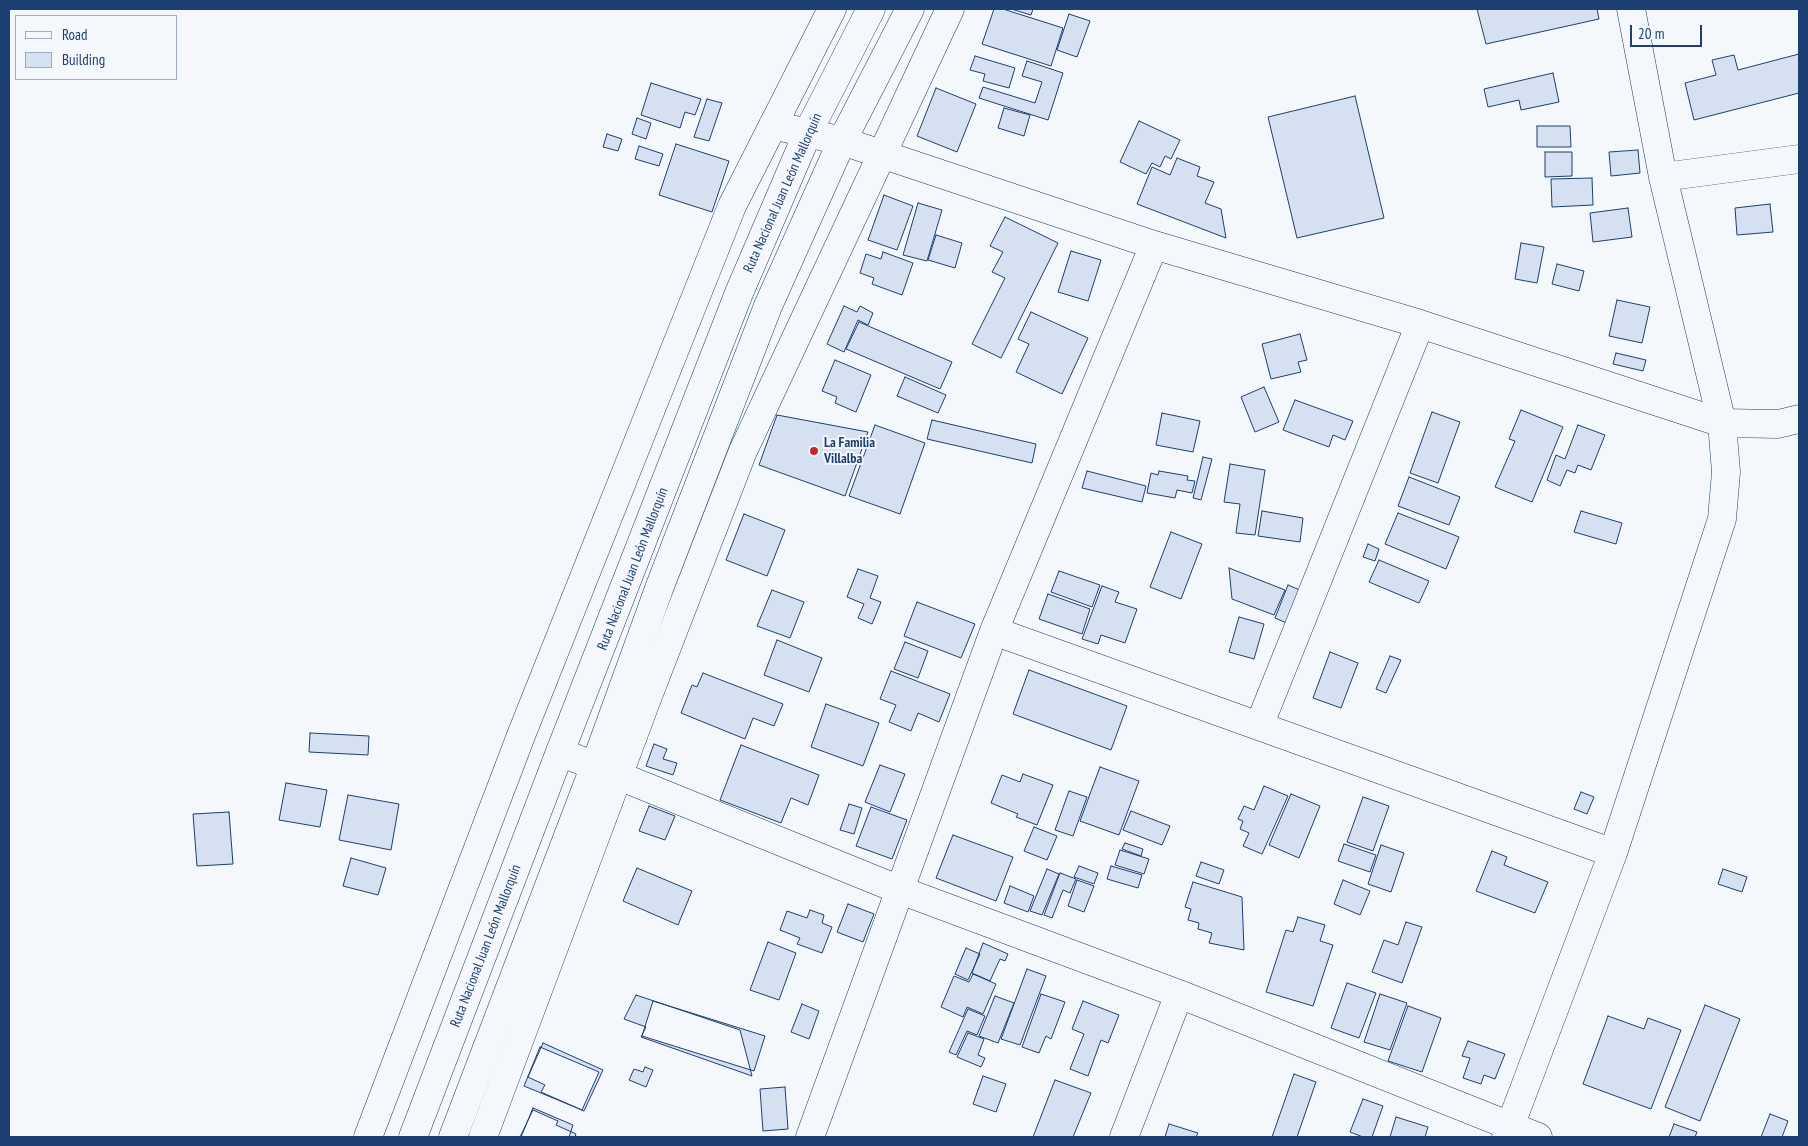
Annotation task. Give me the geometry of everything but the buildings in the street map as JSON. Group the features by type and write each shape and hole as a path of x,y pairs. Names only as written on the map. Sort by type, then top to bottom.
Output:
{"main road":[{"path":"368,1137 522,733 728,215 832,9"},
{"name":"Ruta Nacional Juan León Mallorquín","path":"413,1137 560,752 739,293 808,132 871,9"},
{"path":"483,1137 606,772 660,586 768,306 842,140 910,9"},
{"path":"453,1137 743,451 950,9"},
{"path":"1508,1132 1614,853 1722,519 1726,472 1722,423 1663,176 1631,9"},
{"path":"773,125 842,140 1154,245 1420,324 1722,423 1778,424 1799,420"},
{"path":"1663,176 1799,159"},
{"path":"810,1137 994,631 1154,245"},
{"path":"1259,726 1420,324"},
{"path":"994,631 1614,853"},
{"path":"560,752 900,890 1180,994 1508,1132 1538,1137"},
{"path":"1124,1137 1180,994"}],"place":[{"name":"La Familia Villalba","path":"814,451"}]}
